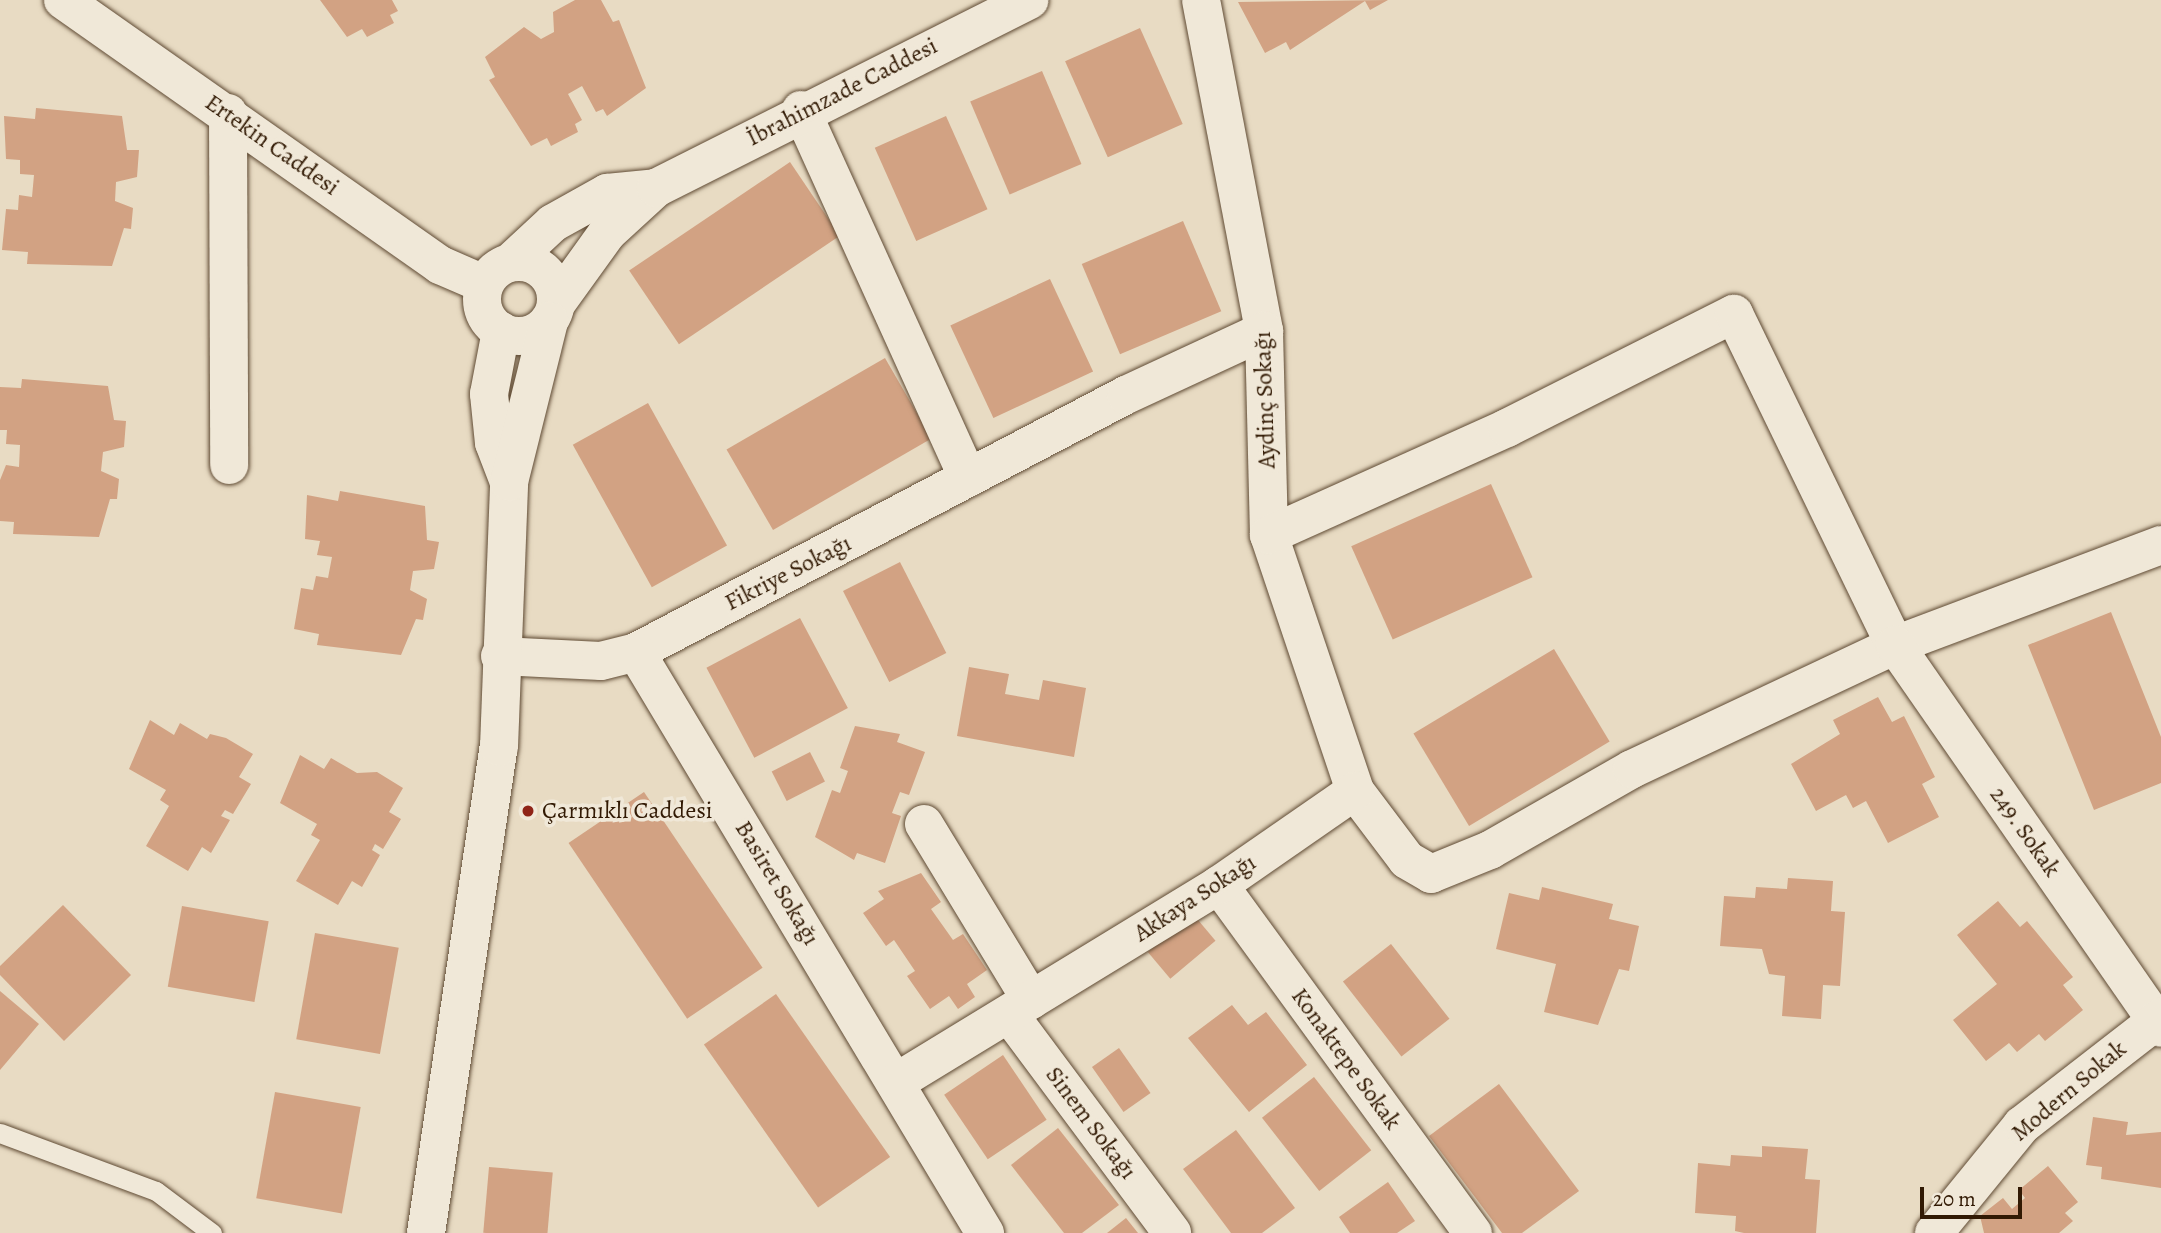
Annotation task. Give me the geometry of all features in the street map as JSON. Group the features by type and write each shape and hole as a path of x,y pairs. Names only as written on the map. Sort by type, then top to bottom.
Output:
{"street":[{"name":"Ertekin Caddesi","path":"64,0 228,113 440,265 497,273"},
{"name":"İbrahimzade Caddesi","path":"553,313 607,233 656,188 802,110 1029,0"},
{"name":"Aydinç Sokağı","path":"1201,0 1264,331 1269,535 1355,791 1407,860 1431,874 1490,850 1632,769 1895,645"},
{"path":"802,110 954,486"},
{"path":"228,113 229,465"},
{"name":"İbrahimzade Caddesi","path":"497,273 553,223 607,193 656,188"},
{"path":"426,1233 499,747 500,656 509,482 553,313 545,271 497,273 481,302 501,331 489,394 494,443 509,482"},
{"path":"501,331 535,332 553,313"},
{"name":"249. Sokak","path":"1269,535 1507,428 1734,314 1895,645 2159,1022"},
{"name":"Fikriye Sokağı","path":"636,652 954,486 1264,331"},
{"path":"1895,645 2161,545"},
{"path":"500,656 601,661 636,652"},
{"name":"Basiret Sokağı","path":"636,652 898,1082 985,1233"},
{"name":"Akkaya Sokağı","path":"898,1082 1219,884 1355,791"},
{"path":"924,824 1020,1007"},
{"name":"Konaktepe Sokak","path":"1219,884 1473,1233"},
{"name":"Sinem Sokağı","path":"1020,1007 1172,1233"},
{"name":"Modern Sokak","path":"1934,1233 2022,1125 2159,1022"}],"lane":[{"path":"0,1133 156,1191 212,1233"}],"building":[{"path":"320,0 392,0 398,11 390,15 394,23 367,37 362,29 347,37"},
{"path":"575,0 601,0 613,22 619,20 646,88 607,116 603,109 596,112 582,86 568,94 582,120 575,124 578,132 551,146 547,138 531,146 489,80 495,77 485,57 524,27 541,39 554,32 553,12"},
{"path":"1388,0 1370,10 1365,1 1290,50 1286,42 1265,53 1238,2"},
{"path":"1140,28 1183,124 1108,157 1065,61"},
{"path":"1042,71 1081,164 1010,194 970,101"},
{"path":"36,108 122,116 127,150 139,150 137,177 116,182 115,201 133,208 131,229 124,228 112,266 27,264 28,252 2,250 6,209 18,210 19,195 32,197 34,175 20,174 20,160 6,159 4,116 35,119"},
{"path":"946,116 987,209 916,241 875,148"},
{"path":"790,162 840,236 679,344 629,270"},
{"path":"1183,221 1221,311 1120,354 1082,264"},
{"path":"1050,279 1093,371 993,418 950,325"},
{"path":"885,358 932,439 773,530 727,450"},
{"path":"22,379 108,386 114,420 126,421 124,447 103,452 101,471 119,479 117,499 110,499 99,537 13,534 14,522 0,521 0,480 6,465 19,467 20,445 6,444 7,430 0,430 0,387 21,388"},
{"path":"648,403 727,546 652,587 573,445"},
{"path":"1491,484 1532,577 1393,639 1351,546"},
{"path":"340,491 425,506 427,540 439,542 434,569 413,571 410,590 427,599 423,620 416,619 401,655 317,645 319,634 294,629 301,588 313,590 316,576 328,578 332,557 317,555 320,541 305,539 307,495 338,501"},
{"path":"900,562 946,653 889,682 843,591"},
{"path":"2111,612 2161,737 2161,783 2094,810 2028,645"},
{"path":"800,618 848,708 754,758 706,668"},
{"path":"1554,649 1610,742 1469,826 1413,733"},
{"path":"969,667 1009,674 1005,694 1039,700 1043,680 1086,688 1074,757 957,736"},
{"path":"1878,697 1892,722 1904,716 1935,777 1922,784 1939,817 1888,843 1866,801 1853,808 1846,795 1816,811 1791,764 1840,734 1833,720"},
{"path":"150,720 174,735 180,723 207,739 210,734 226,738 253,754 239,777 251,784 233,814 225,810 221,816 230,820 211,853 202,847 188,871 146,846 169,806 160,800 166,790 129,769"},
{"path":"855,726 900,734 897,742 925,752 909,795 900,792 892,813 901,816 885,863 857,853 854,860 815,837 832,790 840,793 848,771 840,768"},
{"path":"810,752 825,781 787,801 772,772"},
{"path":"300,755 324,769 331,758 357,773 377,772 403,788 389,812 401,819 383,849 375,844 372,850 380,855 362,887 352,881 338,905 296,881 320,840 311,835 317,824 280,803"},
{"path":"644,792 763,968 687,1019 569,843"},
{"path":"921,873 941,902 931,909 953,940 963,934 987,970 967,984 975,997 958,1009 949,996 930,1009 907,976 915,971 894,940 886,946 863,913 884,899 878,891"},
{"path":"1788,878 1833,881 1831,911 1845,912 1840,986 1823,985 1821,1019 1782,1016 1785,976 1769,974 1762,949 1720,946 1724,896 1755,898 1756,887 1787,889"},
{"path":"1542,887 1613,904 1609,919 1639,926 1629,971 1619,969 1598,1025 1544,1012 1556,964 1496,949 1509,893 1539,900"},
{"path":"1998,901 2020,927 2027,921 2073,977 2063,985 2083,1010 2045,1041 2039,1034 2017,1052 2009,1043 1986,1061 1953,1020 1997,984 1957,935"},
{"path":"63,905 131,975 64,1041 0,975 0,966"},
{"path":"182,906 269,921 254,1002 168,987"},
{"path":"1193,914 1215,941 1170,979 1148,952"},
{"path":"315,933 399,948 380,1054 296,1039"},
{"path":"1391,944 1449,1019 1401,1056 1343,982"},
{"path":"0,991 39,1024 0,1070"},
{"path":"776,994 890,1157 818,1207 704,1044"},
{"path":"1232,1005 1248,1025 1266,1012 1307,1065 1249,1112 1188,1038"},
{"path":"1119,1048 1151,1093 1124,1112 1092,1067"},
{"path":"1003,1055 1047,1120 988,1159 944,1095"},
{"path":"1314,1077 1371,1150 1319,1191 1262,1118"},
{"path":"1499,1084 1579,1191 1522,1233 1502,1233 1429,1136"},
{"path":"275,1092 361,1107 342,1213 256,1198"},
{"path":"2093,1117 2128,1122 2126,1135 2161,1132 2161,1188 2101,1179 2102,1167 2086,1165"},
{"path":"1058,1128 1119,1205 1082,1233 1064,1233 1011,1165"},
{"path":"1236,1130 1295,1208 1262,1233 1231,1233 1183,1169"},
{"path":"1762,1146 1808,1149 1805,1179 1820,1180 1816,1233 1744,1233 1735,1231 1736,1216 1695,1213 1698,1163 1730,1166 1731,1155 1762,1157"},
{"path":"2048,1166 2078,1202 2065,1213 2073,1221 2059,1233 1984,1233 1980,1216 2003,1198 2012,1209 2025,1198 2019,1190"},
{"path":"489,1167 553,1173 547,1233 483,1233"},
{"path":"1388,1182 1415,1221 1397,1233 1350,1233 1339,1217"},
{"path":"1126,1218 1138,1233 1107,1233"}],"place":[{"name":"Çarmıklı Caddesi","path":"528,811"}]}
